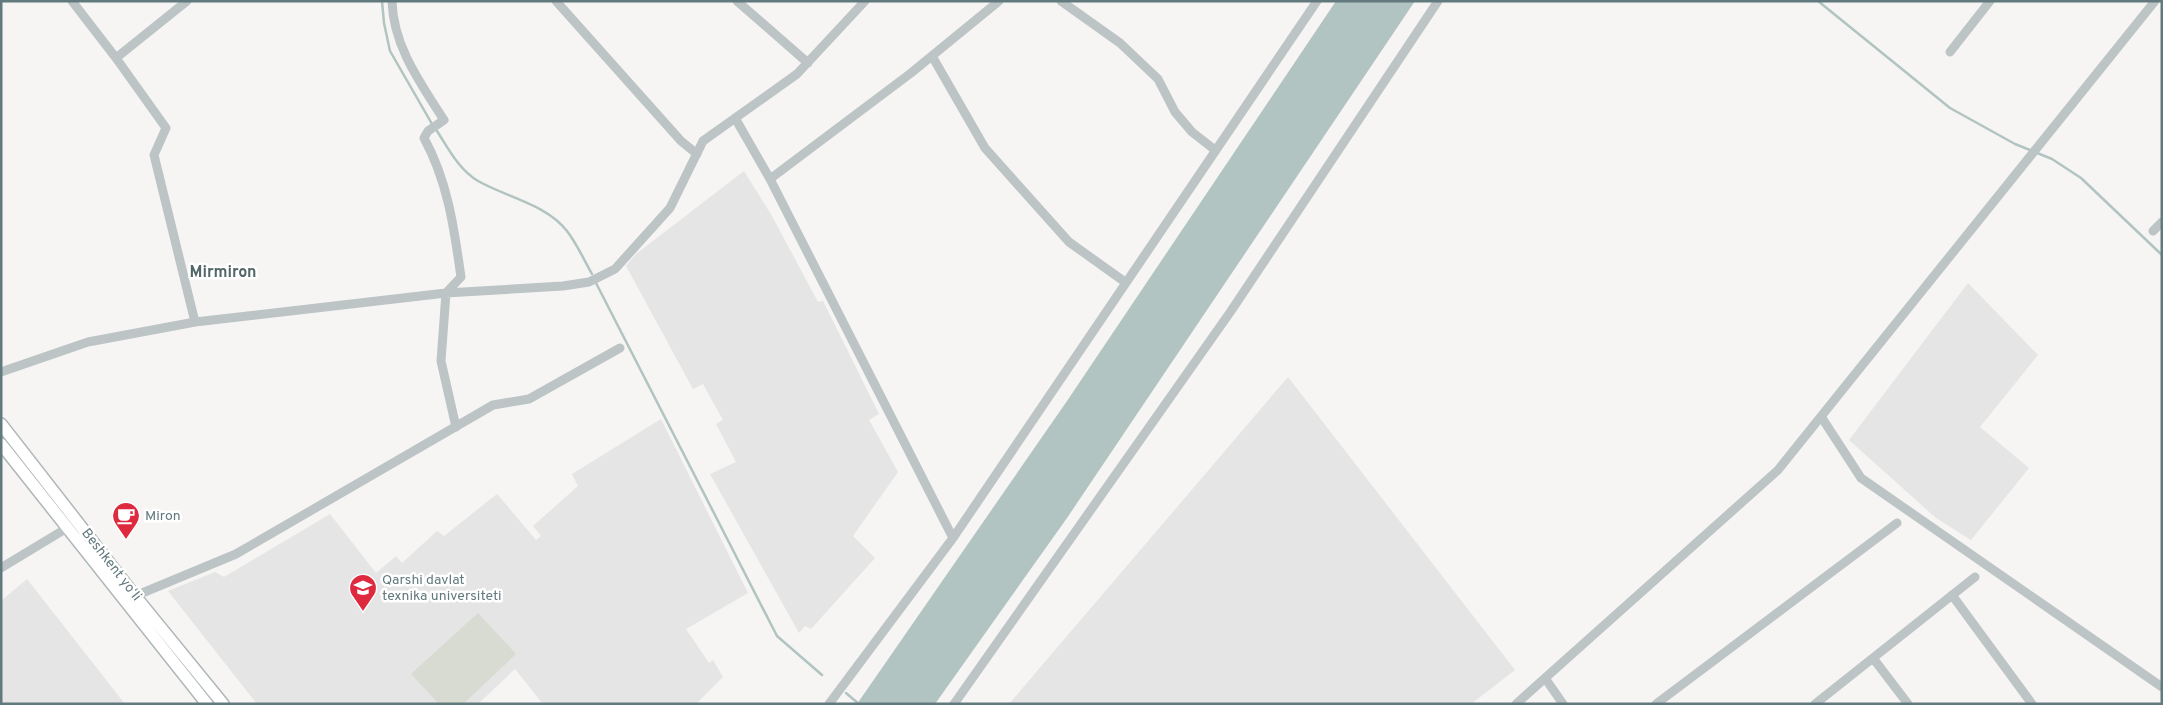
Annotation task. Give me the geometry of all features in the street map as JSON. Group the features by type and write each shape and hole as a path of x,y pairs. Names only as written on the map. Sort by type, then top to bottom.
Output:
{"main road":[{"name":"Beshkent yoʻli","path":"1,424 135,596 223,704"},
{"name":"Beshkent yoʻli","path":"1,444 207,704"}],"street":[{"path":"72,1 166,128 154,155 195,322"},
{"path":"116,58 187,1"},
{"path":"392,1 393,13 403,50 444,120 428,131 424,138 438,164 452,218 461,277 446,293 441,361 456,427"},
{"path":"556,1 586,37 681,141 697,154"},
{"path":"737,1 808,63"},
{"path":"2,369 88,342 195,322 446,293 563,286 589,282 615,269 670,208 703,141 797,74 865,1"},
{"path":"770,179 932,56 999,1"},
{"path":"1061,1 1120,43 1158,78 1175,112 1192,132 1215,150"},
{"path":"829,704 953,538 1317,1"},
{"path":"954,704 1230,311 1438,1"},
{"path":"1950,52 1990,1"},
{"path":"1516,704 1778,470 1822,418 2046,135 2155,1"},
{"path":"932,56 986,148 1069,242 1125,282"},
{"path":"735,118 770,179 953,538"},
{"path":"2154,231 2162,222"},
{"path":"135,596 236,554 494,405 529,399 620,348"},
{"path":"1822,418 1861,478 2162,687"},
{"path":"1656,704 1897,523"},
{"path":"1,568 66,528"},
{"path":"1815,704 1975,577"},
{"path":"1952,595 2032,704"},
{"path":"1873,658 1908,704"},
{"path":"1545,678 1562,704"}],"shaded area":[{"path":"1336,1 1415,1 1067,518 935,704 857,704 1067,401"},
{"path":"744,171 772,216 818,302 823,301 879,414 869,420 898,472 853,536 875,558 811,629 805,626 799,633 710,474 736,462 716,424 723,420 703,384 693,389 626,266 636,254"},
{"path":"1968,283 2038,355 1980,427 2029,468 1971,540 1936,518 1849,440"},
{"path":"1288,377 1515,670 1471,704 1009,704"},
{"path":"661,419 748,593 686,629 709,663 713,660 723,677 696,704 543,704 515,669 478,704 257,704 168,591 215,572 224,577 330,514 376,573 396,556 402,563 437,531 444,536 497,494 536,540 541,536 533,526 578,486 572,474"},
{"path":"27,579 125,704 1,704 1,601"},
{"path":"478,613 516,654 463,704 439,704 411,674"}],"waterway":[{"path":"382,1 384,23 390,51 432,124"},
{"path":"1818,1 1950,108 2015,144 2052,159 2081,178 2162,255"},
{"path":"437,131 454,158 471,176 489,187 537,208 558,222 574,241 592,274"},
{"path":"596,283 777,636 822,675"},
{"path":"846,693 859,704"}],"place":[{"name":"Miron","path":"126,540"},
{"name":"Qarshi davlat texnika universiteti","path":"363,612"}],"district":[{"name":"Mirmiron","path":"223,273"}]}
